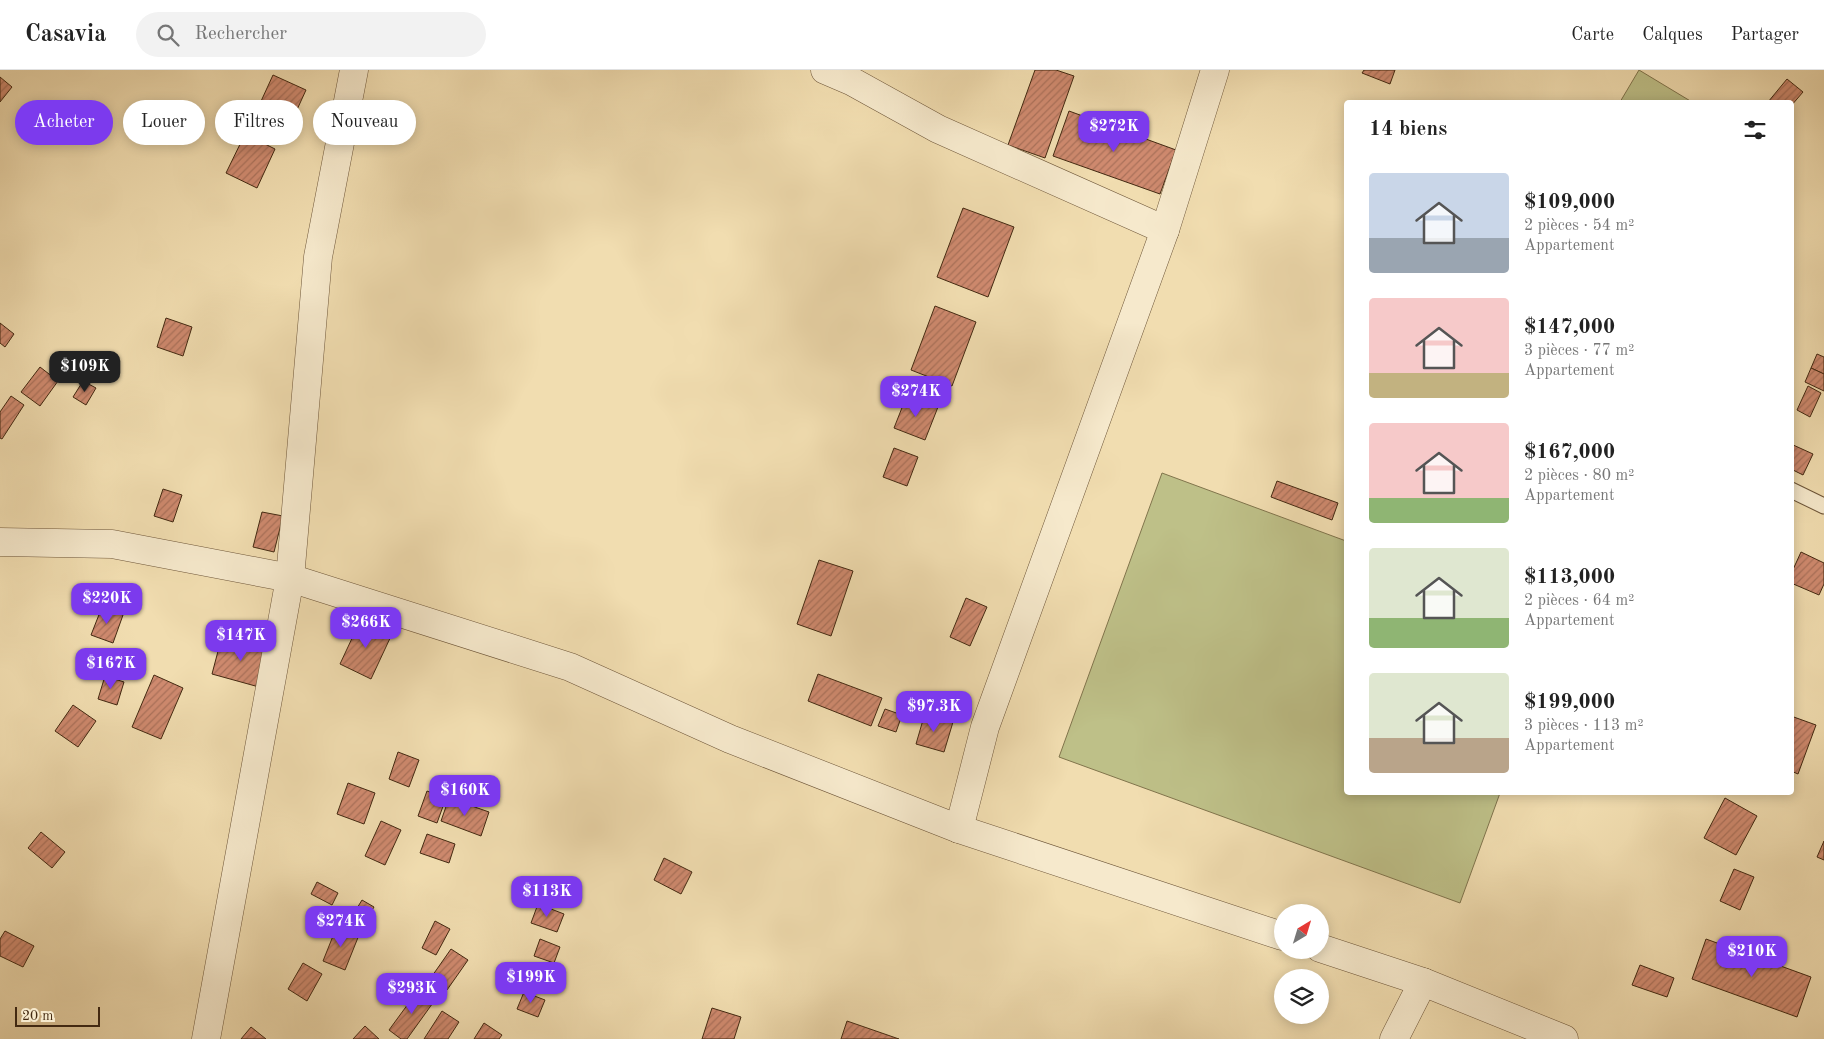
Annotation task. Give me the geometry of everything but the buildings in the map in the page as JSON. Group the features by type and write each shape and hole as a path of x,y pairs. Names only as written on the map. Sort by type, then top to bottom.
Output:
{"street":[{"path":"206,1039 290,578 318,257 354,70"},
{"path":"825,70 853,82 938,130 1165,230"},
{"path":"959,828 985,727 1165,230 1215,70"},
{"path":"0,542 112,544 290,578 570,667 730,739 959,828 1274,933"},
{"path":"1329,951 1423,982 1564,1039"},
{"path":"1394,1039 1423,982"}],"lane":[{"path":"1794,491 1824,506"}],"green space":[{"path":"1639,70 1689,100 1621,100"},
{"path":"1162,473 1344,540 1344,795 1499,795 1460,903 1059,757"}]}
